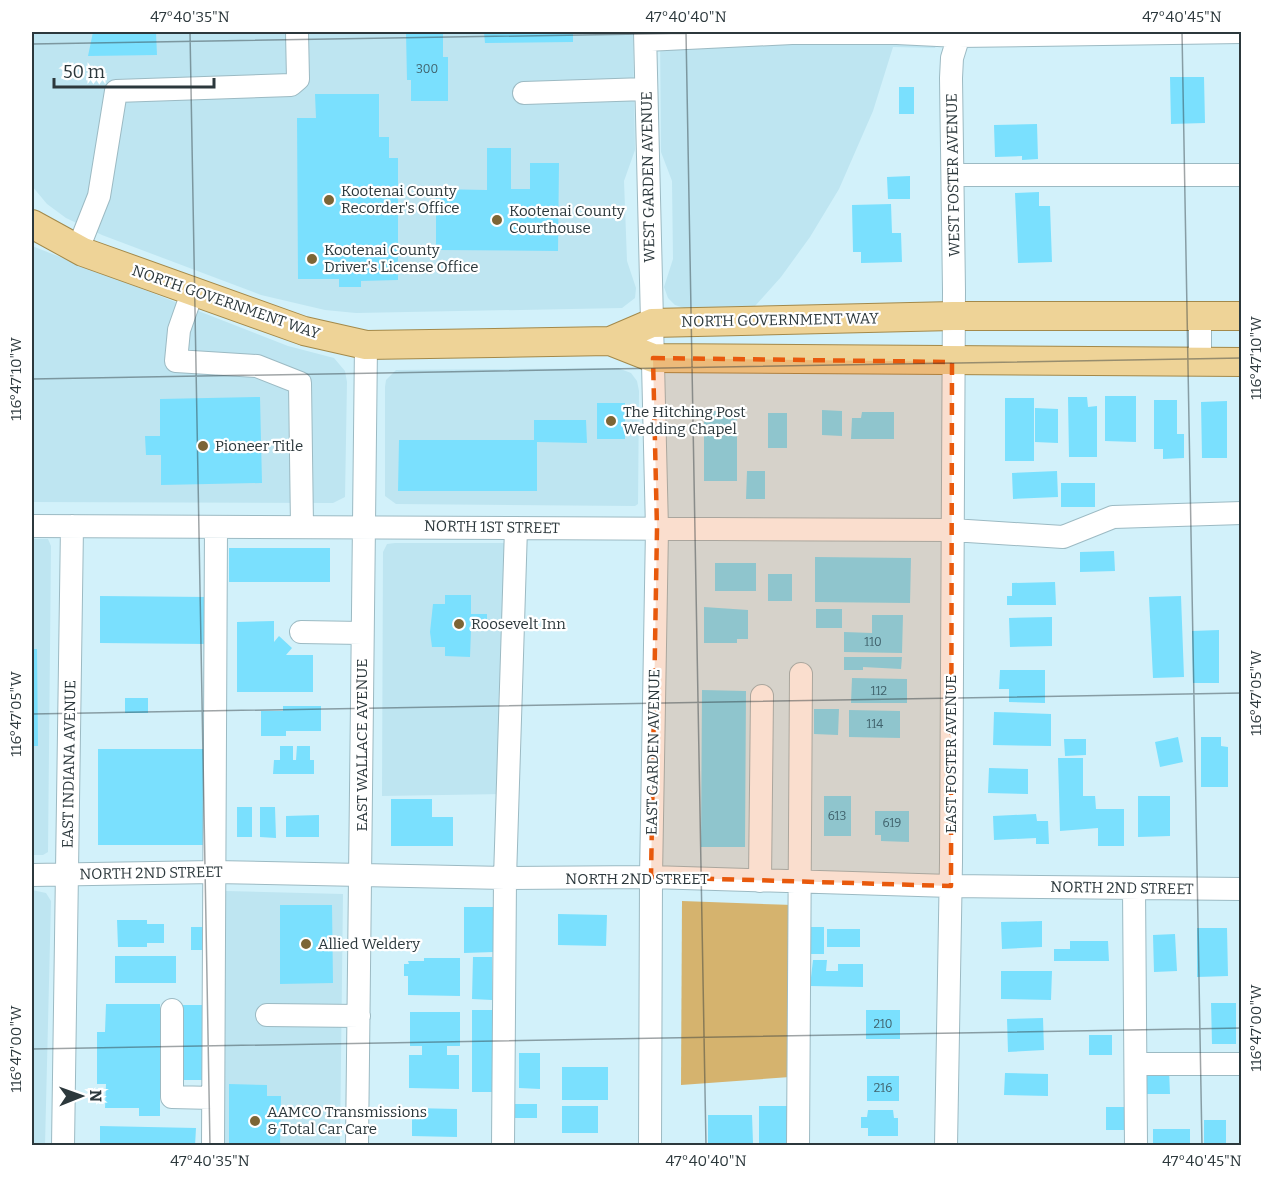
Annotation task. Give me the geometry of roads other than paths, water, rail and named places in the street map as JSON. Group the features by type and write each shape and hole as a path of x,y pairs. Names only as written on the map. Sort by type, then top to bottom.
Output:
{"main road":[{"name":"NORTH GOVERNMENT WAY","path":"32,224 78,249 304,331 366,345 610,341 653,358 952,362 1242,362"},
{"name":"NORTH GOVERNMENT WAY","path":"610,341 652,322 954,316 1242,315"}],"street":[{"path":"78,249 99,196 116,92 291,85 298,79 297,32"},
{"path":"645,36 792,33 1242,32"},
{"name":"WEST FOSTER AVENUE","path":"954,316 951,78 952,58 959,34"},
{"name":"WEST GARDEN AVENUE","path":"645,36 653,358"},
{"path":"524,93 646,89"},
{"path":"954,176 1242,175"},
{"path":"192,290 178,330 176,362 257,366 300,383 302,526"},
{"path":"952,362 954,316"},
{"path":"1200,316 1200,362"},
{"name":"EAST WALLACE AVENUE","path":"357,1146 366,345"},
{"name":"EAST GARDEN AVENUE","path":"650,1146 651,877 657,529 653,358"},
{"name":"EAST FOSTER AVENUE","path":"946,1146 951,886 952,362"},
{"name":"NORTH 1ST STREET","path":"32,526 952,530 1063,537 1113,517 1242,513"},
{"name":"EAST INDIANA AVENUE","path":"63,1146 72,526"},
{"path":"213,1146 216,527"},
{"path":"503,1146 505,879 516,528"},
{"path":"301,632 362,633"},
{"path":"798,1146 801,674"},
{"path":"760,880 762,696"},
{"name":"NORTH 2ND STREET","path":"32,875 214,872 505,879 651,877 951,886 1242,889"},
{"path":"1134,888 1136,1146"},
{"path":"171,1010 172,1097 213,1098"},
{"path":"267,1015 359,1016"},
{"path":"1136,1064 1242,1064"}],"place":[{"name":"Kootenai County Recorder's Office","path":"329,200"},
{"name":"Kootenai County Courthouse","path":"497,220"},
{"name":"Kootenai County Driver's License Office","path":"312,259"},
{"name":"The Hitching Post Wedding Chapel","path":"611,421"},
{"name":"Pioneer Title","path":"203,446"},
{"name":"Roosevelt Inn","path":"459,624"},
{"name":"Allied Weldery","path":"306,944"},
{"name":"AAMCO Transmissions & Total Car Care","path":"255,1121"}]}
